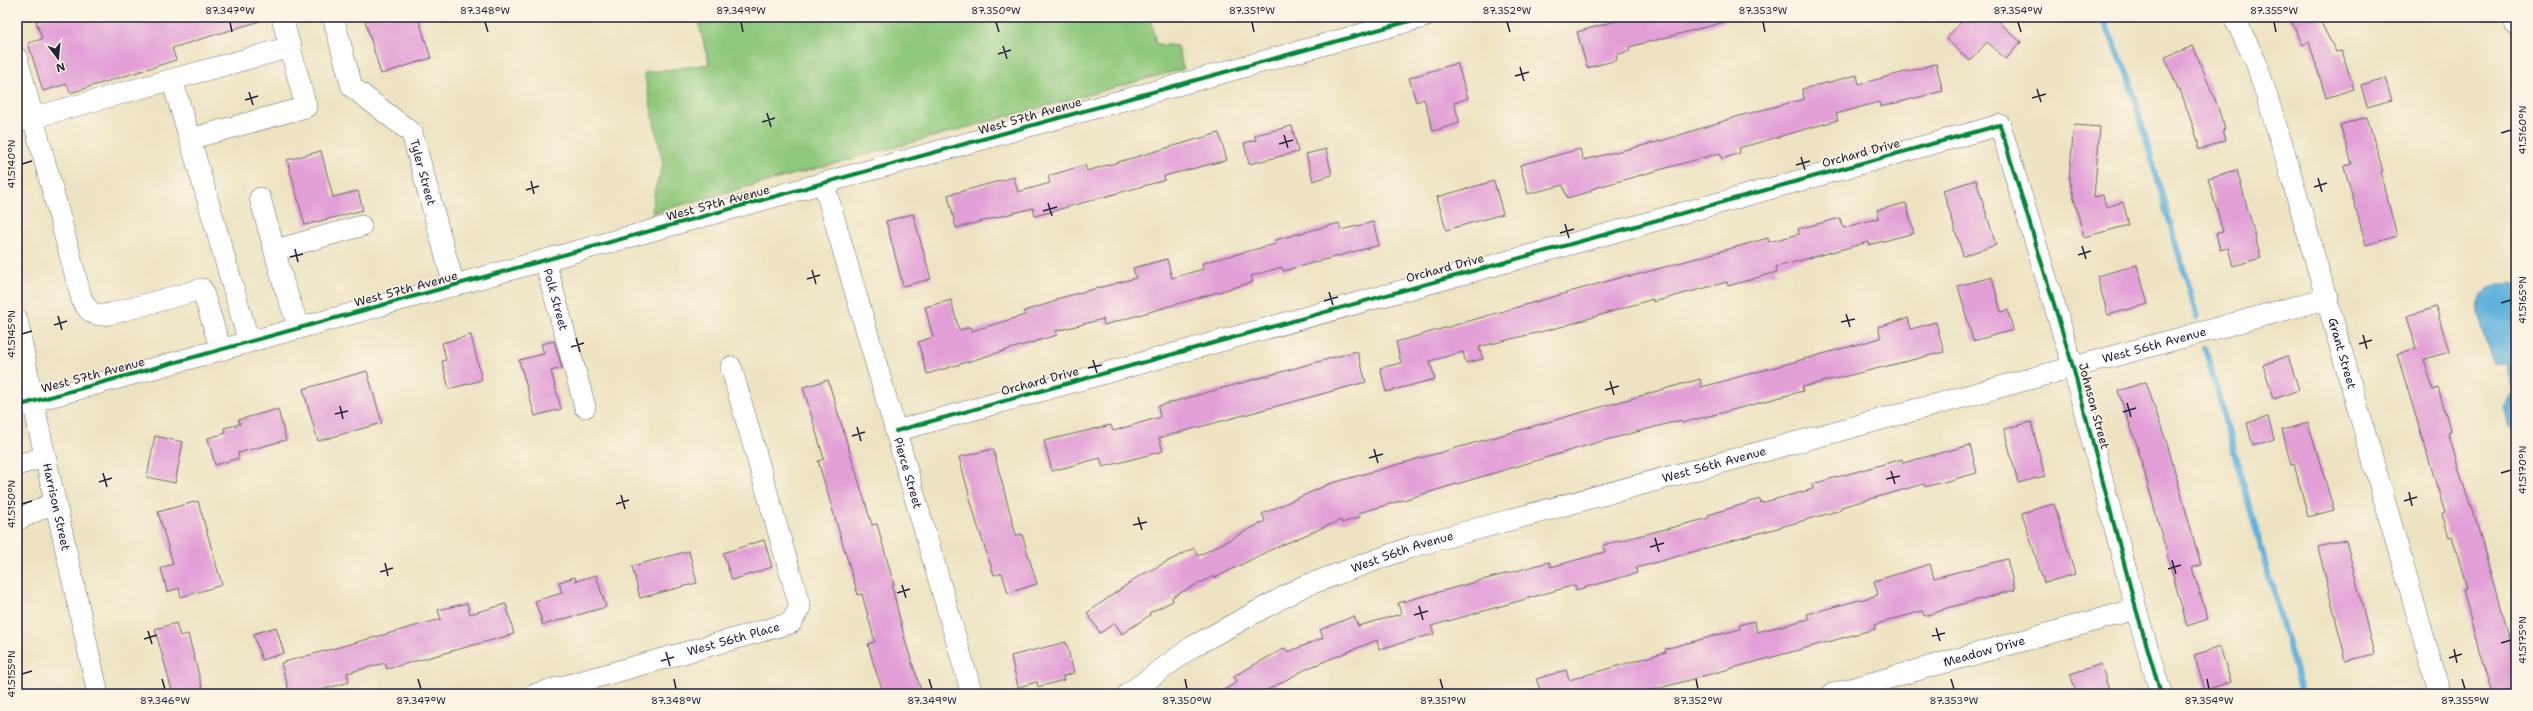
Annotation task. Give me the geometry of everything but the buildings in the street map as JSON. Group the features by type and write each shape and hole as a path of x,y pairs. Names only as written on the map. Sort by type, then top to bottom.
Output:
{"street":[{"path":"190,139 306,107 282,17"},
{"name":"Tyler Street","path":"333,17 352,87 412,133 454,286"},
{"name":"West 57th Avenue","path":"25,404 1424,17"},
{"name":"Grant Street","path":"2234,17 2256,62 2328,298 2440,694"},
{"path":"2513,17 2516,26"},
{"path":"25,120 291,47"},
{"path":"17,58 25,120 82,300 89,312 99,316 110,314 231,280"},
{"path":"172,80 249,342"},
{"name":"Johnson Street","path":"2000,125 2073,367 2136,609 2161,694"},
{"name":"Orchard Drive","path":"896,431 2000,125"},
{"name":"Pierce Street","path":"824,184 972,694"},
{"path":"260,198 299,328"},
{"path":"275,250 361,226"},
{"name":"Polk Street","path":"545,261 585,407"},
{"path":"202,289 221,350"},
{"name":"West 56th Avenue","path":"1128,694 1192,647 1302,587 1414,546 2328,298"},
{"name":"Harrison Street","path":"17,319 25,404 45,457 98,694"},
{"name":"West 56th Place","path":"536,694 791,623 800,606 731,366"},
{"path":"17,464 45,457"},
{"path":"17,520 55,502"},
{"name":"Meadow Drive","path":"1832,694 2136,609"}],"green space":[{"path":"733,17 1150,17 1156,44 1178,46 1183,69 652,213 655,189 663,164 644,73 709,64 699,24"}],"water":[{"path":"2511,283 2516,285 2516,432 2509,426 2504,405 2512,391 2507,364 2494,363 2483,334 2479,312 2480,301 2484,293 2493,286"}],"waterway":[{"path":"2102,17 2127,73 2197,317"},
{"path":"2205,348 2302,694"}],"cycle path":[{"path":"17,406 1424,17"},
{"path":"896,431 2000,125 2073,367 2136,609 2161,694"}]}
